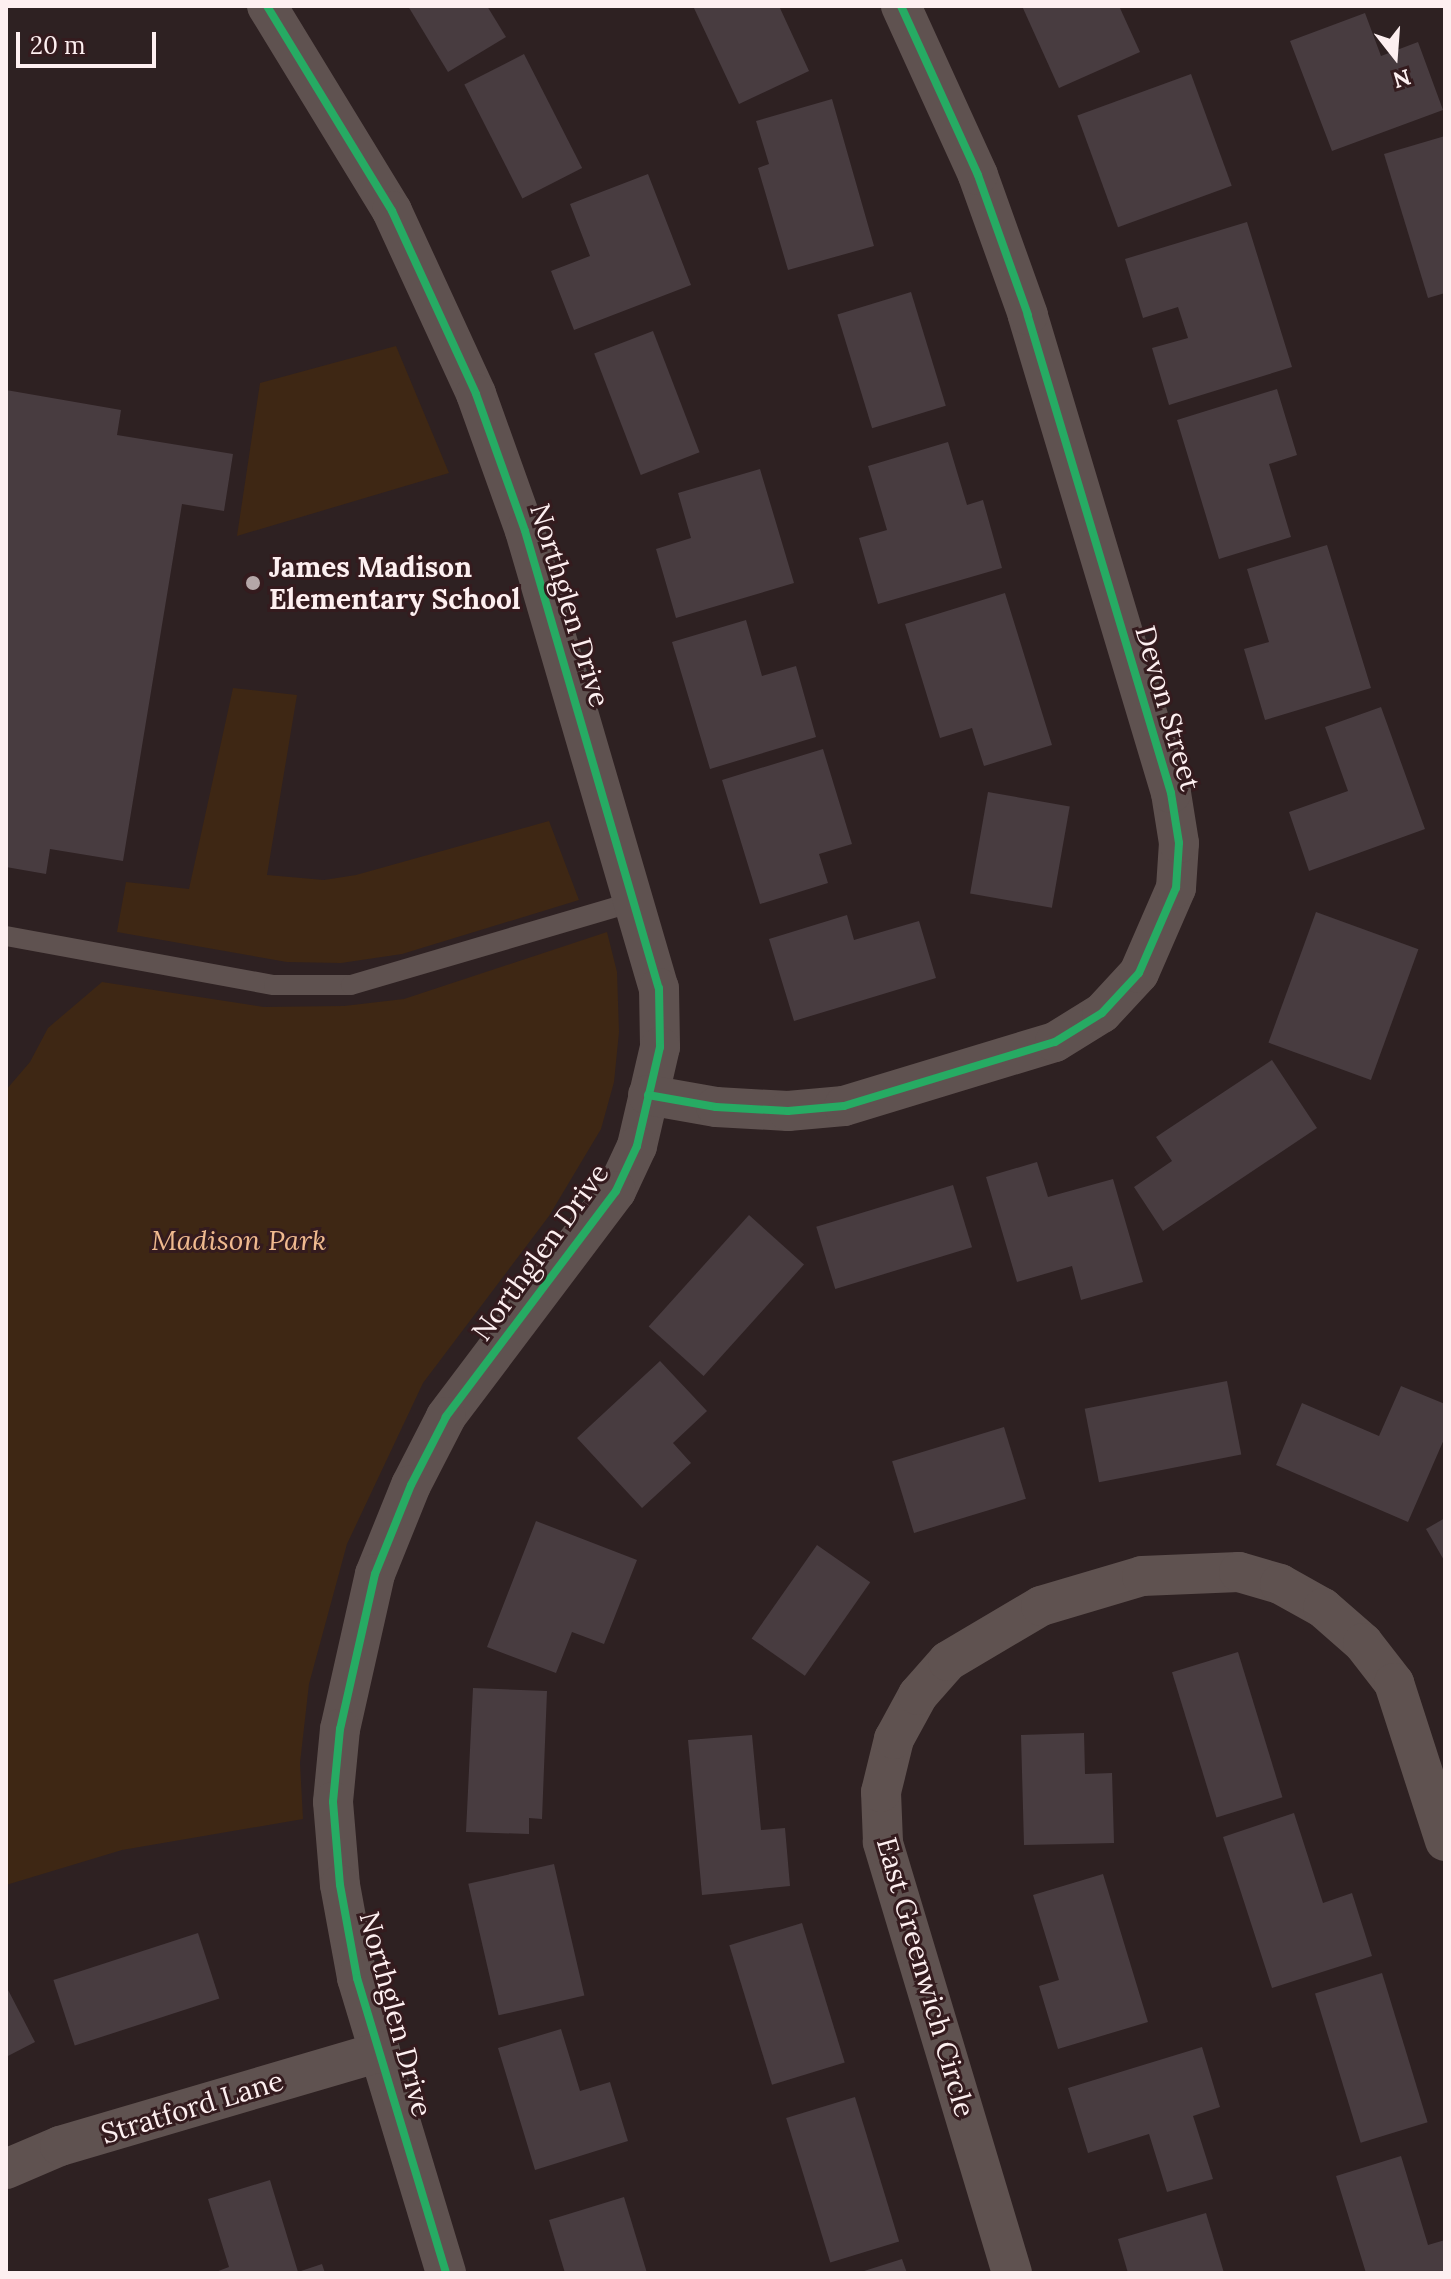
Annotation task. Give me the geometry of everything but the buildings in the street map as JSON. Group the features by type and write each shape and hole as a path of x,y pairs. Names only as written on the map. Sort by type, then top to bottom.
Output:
{"street":[{"name":"Northglen Drive","path":"267,6 392,211 476,394 513,493 637,901 659,988 660,1047 637,1146 616,1191 446,1417 375,1574 340,1729 333,1802 340,1885 357,1978 446,2273"},
{"name":"Devon Street","path":"648,1095 716,1107 788,1111 844,1106 1055,1042 1102,1013 1139,973 1176,888 1179,843 1171,793 1028,315 978,175 901,6"},
{"name":"East Greenwich Circle","path":"1012,2273 883,1842 881,1792 894,1739 918,1695 948,1661 1041,1606 1142,1576 1239,1572 1280,1584 1323,1608 1363,1643 1394,1683 1445,1841"},
{"name":"Stratford Lane","path":"6,2169 60,2146 380,2052"}],"lane":[{"path":"6,936 274,985 351,985 420,969 637,901"}],"green space":[{"path":"396,346 449,473 237,536 260,383"},
{"path":"233,688 297,695 267,875 324,880 356,875 549,821 579,900 402,954 341,963 287,962 117,932 126,882 189,889"},
{"name":"Madison Park","path":"607,932 617,972 619,1032 614,1082 601,1129 549,1216 423,1383 347,1544 309,1684 300,1763 303,1819 122,1850 6,1885 6,1090 30,1062 48,1028 102,982 264,1007 344,1006 404,999"}],"cycle path":[{"path":"267,6 392,211 476,394 525,531 659,988 660,1047 637,1146 616,1191 446,1417 411,1485 375,1574 340,1729 333,1802 340,1885 357,1978 446,2273"},
{"path":"648,1095 716,1107 788,1111 844,1106 1055,1042 1102,1013 1139,973 1176,888 1179,843 1171,793 1028,315 978,175 901,6"}],"place":[{"name":"James Madison Elementary School","path":"253,583"}]}
